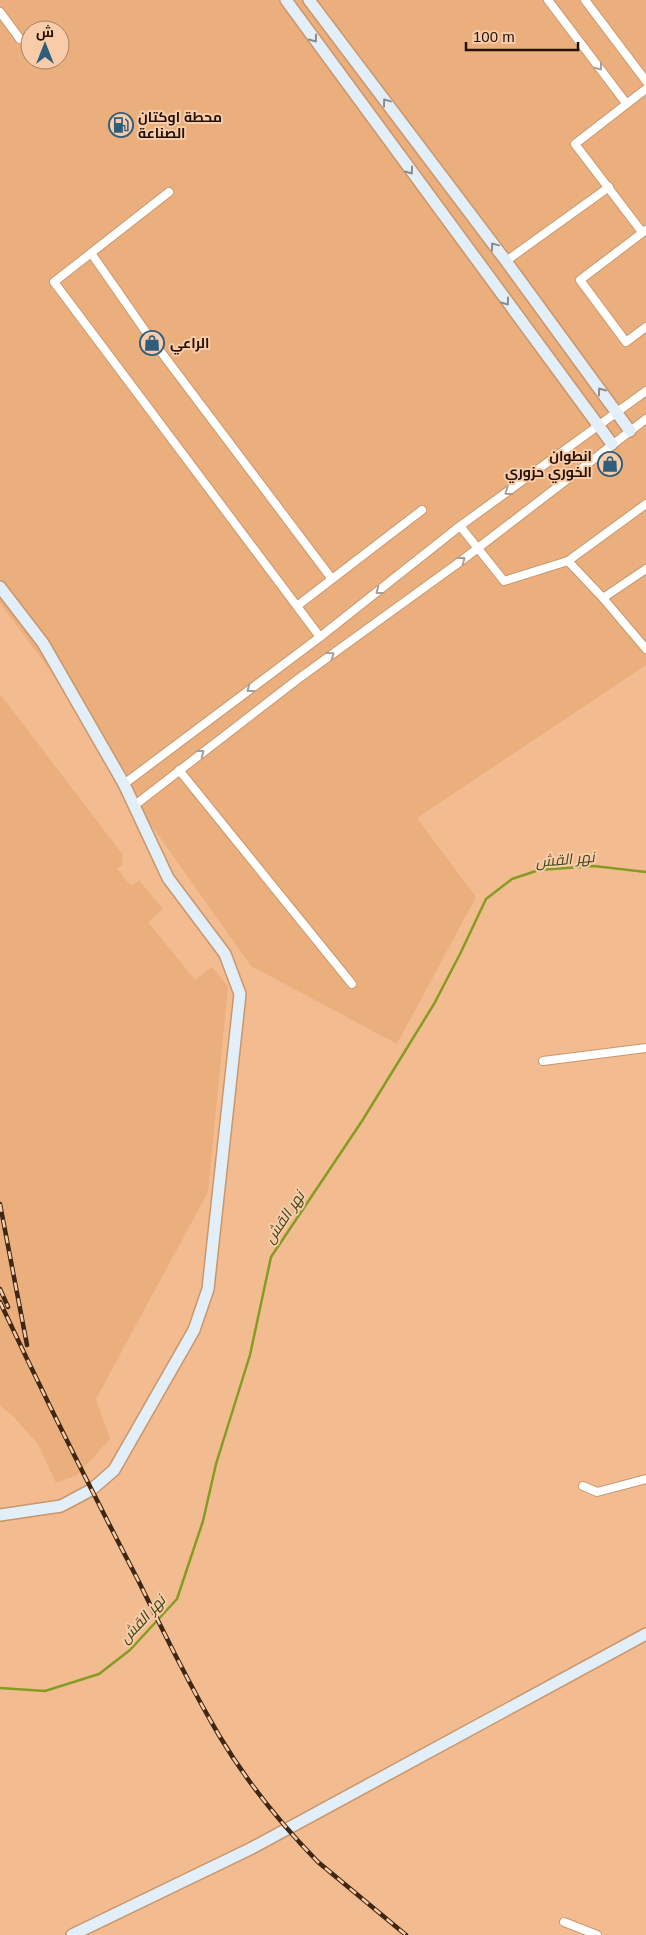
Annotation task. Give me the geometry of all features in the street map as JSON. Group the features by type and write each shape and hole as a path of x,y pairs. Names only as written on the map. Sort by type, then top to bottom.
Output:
{"street":[{"path":"286,0 612,444"},
{"path":"309,0 506,261 630,430"},
{"path":"548,0 626,103"},
{"path":"585,0 646,82"},
{"path":"0,12 20,39"},
{"path":"646,89 575,144 644,231 580,280 626,342 646,327"},
{"path":"506,261 609,187"},
{"path":"170,192 54,282 320,637"},
{"path":"91,253 146,332 332,579"},
{"path":"124,784 320,637 460,526 646,391"},
{"path":"135,805 298,679 479,548 646,419"},
{"path":"460,526 504,580 568,561 646,504"},
{"path":"297,606 422,510"},
{"path":"568,561 603,598 646,649"},
{"path":"603,598 646,568"},
{"path":"0,588 43,644 124,784 168,878 225,954 240,994 208,1289 194,1330 114,1470 90,1490 61,1506 0,1515"},
{"path":"179,770 352,984"},
{"path":"543,1061 646,1048"},
{"path":"583,1486 598,1492 646,1479"},
{"path":"72,1935 252,1848 646,1634"},
{"path":"564,1922 597,1935"}],"shaded area":[{"path":"0,0 646,0 646,665 417,818 476,897 397,1044 251,966 144,815 125,771 0,603"},
{"path":"0,694 123,855 122,865 117,869 131,886 139,880 163,909 148,922 195,980 212,967 228,986 208,1192 96,1399 110,1439 77,1475 56,1483 38,1444 12,1415 0,1406"}],"waterway":[{"name":"نهر القش","path":"0,1688 45,1691 99,1674 130,1650 177,1599 203,1521 216,1464 250,1355 271,1257 362,1121 434,1004 486,899 512,879 539,870 594,866 646,872"}],"railway":[{"path":"0,1204 27,1345"},
{"path":"0,1289 8,1307"},
{"path":"0,1302 102,1511 209,1718 230,1754 291,1833 318,1862 406,1935"}],"place":[{"name":"محطة اوكتان الصناعة","path":"121,125"},
{"name":"الراعي","path":"152,343"},
{"name":"انطوان الخوري حزوري","path":"610,464"}]}
